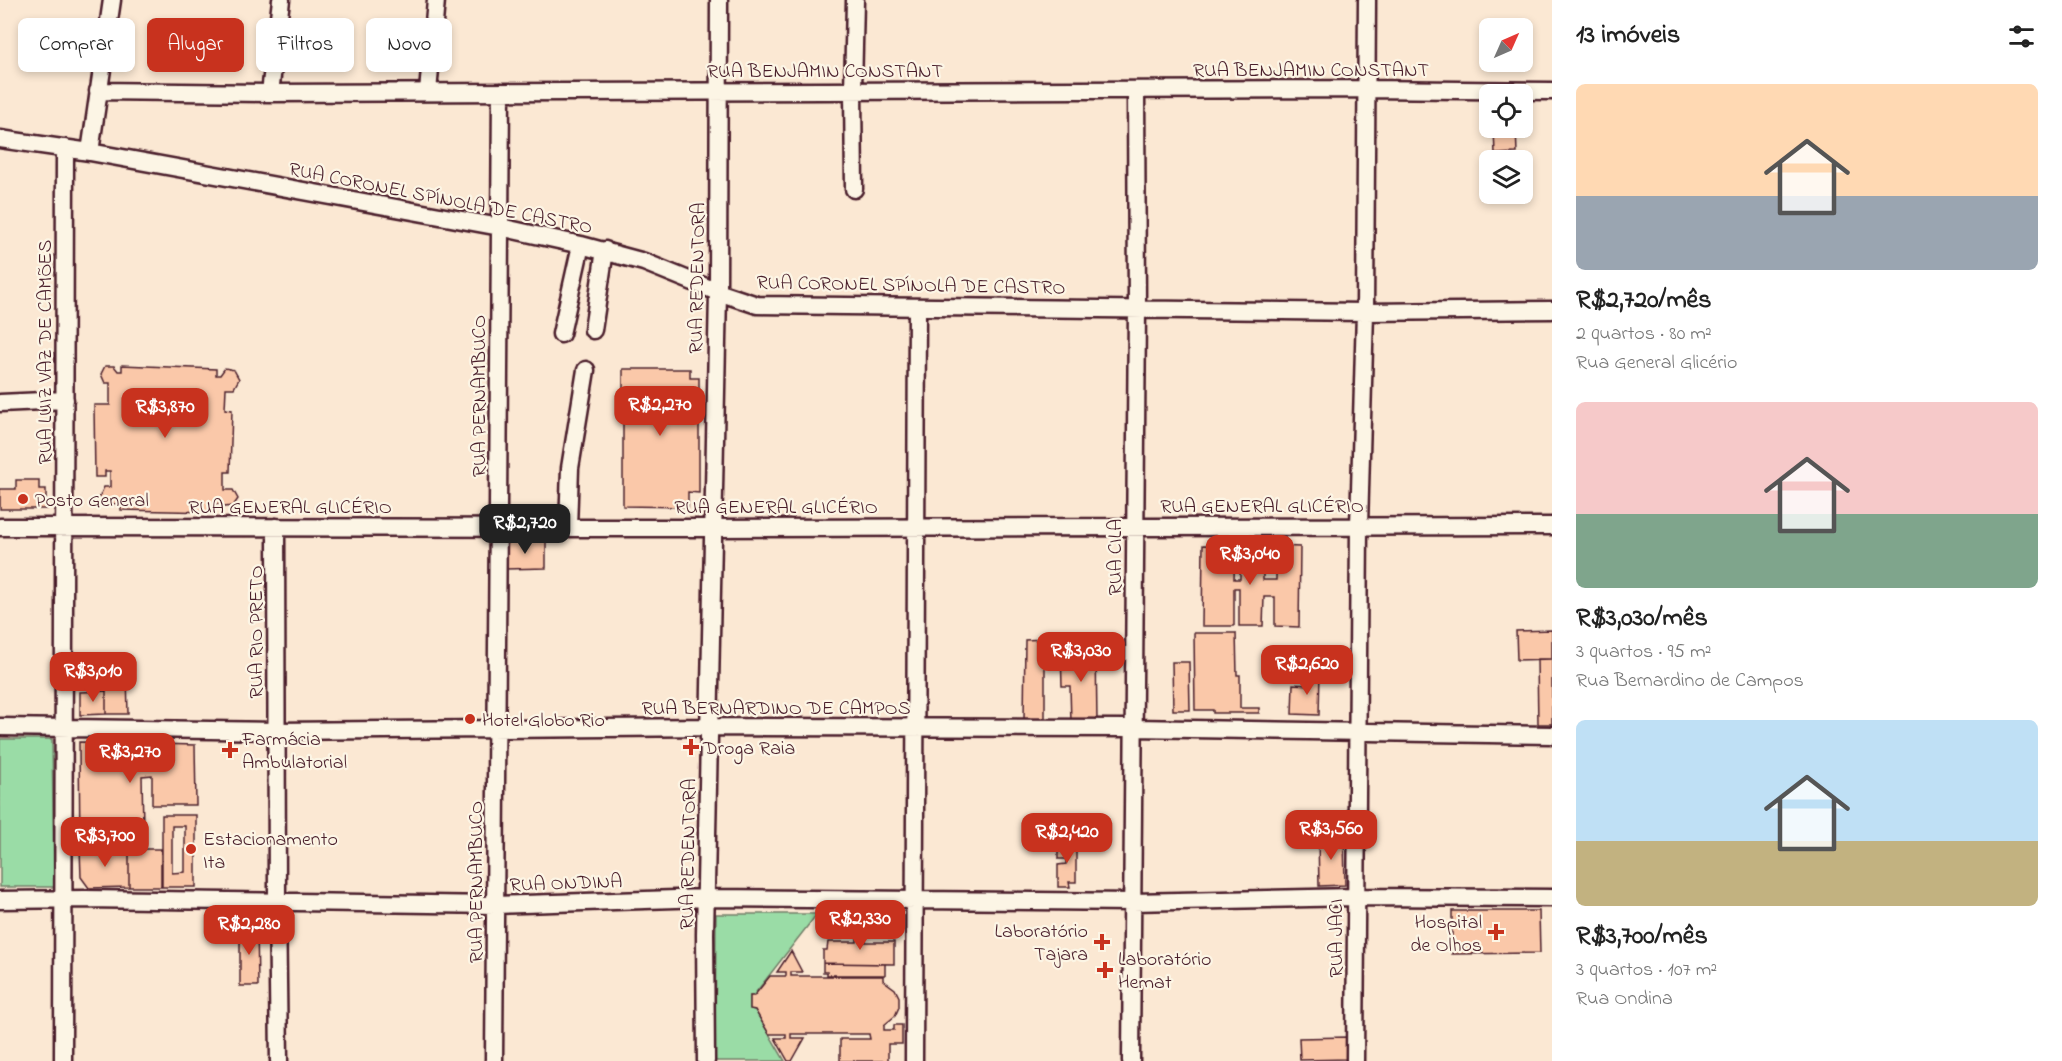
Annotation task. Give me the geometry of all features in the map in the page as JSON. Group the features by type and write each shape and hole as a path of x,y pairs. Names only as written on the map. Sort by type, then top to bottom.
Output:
{"street":[{"path":"90,152 112,0"},
{"path":"270,93 281,0"},
{"path":"428,92 436,0"},
{"name":"RUA REDENTORA","path":"706,1061 706,898 718,292 719,0"},
{"path":"854,189 855,0"},
{"name":"RUA JACI","path":"1355,1061 1359,526 1365,312 1367,0"},
{"name":"RUA BENJAMIN CONSTANT","path":"98,91 270,93 1365,89 1552,91"},
{"name":"RUA CILA","path":"1131,1061 1136,526 1136,90"},
{"name":"RUA PERNAMBUCO","path":"494,1061 501,92"},
{"name":"RUA CORONEL SPÍNOLA DE CASTRO","path":"0,139 90,152 500,227 606,250 757,305 1365,312 1552,310"},
{"name":"RUA LUIZ VAZ DE CAMÕES","path":"63,1061 65,148"},
{"path":"561,334 581,245"},
{"path":"592,330 606,250"},
{"path":"914,1061 917,307"},
{"path":"568,528 570,468 586,370"},
{"path":"0,403 64,400"},
{"name":"RUA GENERAL GLICÉRIO","path":"0,527 1552,526"},
{"name":"RUA RIO PRETO","path":"276,527 279,1061"},
{"name":"RUA BERNARDINO DE CAMPOS","path":"0,727 64,726 276,731 711,727 1134,728 1552,735"},
{"name":"RUA ONDINA","path":"0,900 495,905 706,898 1133,902 1356,897 1552,898"}],"green space":[{"path":"0,739 52,739 54,887 0,887"},
{"path":"716,914 817,914 753,996 750,996 750,1009 755,1010 785,1061 715,1061"}],"building":[{"path":"1494,138 1516,138 1517,150 1495,150"},
{"path":"122,365 216,369 216,375 220,375 225,368 234,370 239,379 234,388 226,388 225,409 232,410 230,472 225,472 225,490 233,490 238,499 233,506 224,507 216,504 215,512 121,510 121,503 104,505 99,498 104,487 110,487 110,471 105,471 105,477 95,477 94,405 110,405 110,383 105,383 101,374 105,366 114,366 118,371 122,371"},
{"path":"623,369 690,369 690,378 699,378 699,493 688,492 688,507 623,506"},
{"name":"Posto General","path":"16,480 39,480 39,489 46,489 46,509 0,509 0,489 16,489"},
{"path":"504,541 546,541 546,568 505,569"},
{"path":"1203,545 1235,546 1234,579 1240,579 1240,546 1263,546 1263,580 1276,580 1276,546 1300,547 1299,627 1275,626 1275,597 1264,597 1263,626 1239,626 1239,588 1234,588 1234,626 1202,626"},
{"path":"1552,630 1552,659 1517,660 1516,631"},
{"path":"1194,633 1236,633 1240,708 1259,708 1259,713 1213,713 1213,710 1195,710"},
{"path":"1045,639 1045,720 1024,721 1025,640"},
{"path":"1061,649 1096,649 1097,723 1071,723 1070,686 1062,686"},
{"path":"1537,659 1552,659 1552,724 1538,724"},
{"path":"1172,662 1189,662 1190,710 1173,710"},
{"path":"1309,671 1320,671 1319,715 1292,714 1293,684 1308,685"},
{"path":"106,675 127,675 128,714 106,714"},
{"path":"106,691 106,714 80,715 80,692"},
{"path":"79,742 195,745 196,805 152,805 152,775 142,776 143,827 104,827 105,848 80,848"},
{"name":"Estacionamento Ita","path":"162,815 196,815 196,887 162,887","holes":["172,826 185,826 185,872 172,873"]},
{"path":"1318,836 1344,836 1345,885 1319,886"},
{"path":"1058,842 1076,842 1076,882 1069,882 1070,887 1058,887 1058,865 1066,864 1066,859 1058,859"},
{"path":"80,848 129,849 129,887 89,888 81,877"},
{"path":"129,849 161,849 161,887 129,887"},
{"name":"Hospital de Olhos","path":"1452,911 1539,911 1540,953 1452,954"},
{"path":"240,925 257,925 258,986 240,986"},
{"path":"857,925 865,925 865,942 894,942 894,964 823,963 823,950 827,950 828,942 857,942"},
{"path":"791,951 802,972 791,972 791,976 883,976 883,980 895,989 899,997 899,1007 895,1016 884,1025 884,1030 894,1030 894,1025 902,1025 902,1044 888,1044 888,1061 840,1061 840,1039 870,1039 869,1034 791,1034 791,1038 805,1038 792,1061 788,1061 775,1038 786,1038 786,1034 769,1034 755,1010 750,1009 750,996 754,996 770,976 786,976 786,972 777,972"},
{"path":"823,963 885,964 885,975 827,975 827,972 823,972"},
{"path":"1349,1037 1349,1059 1300,1060 1299,1038"}],"place":[{"name":"Posto General","path":"23,499"},
{"name":"Hotel Globo Rio","path":"470,719"},
{"name":"Droga Raia","path":"691,747"},
{"name":"Farmácia Ambulatorial","path":"230,750"},
{"name":"Estacionamento Ita","path":"191,849"},
{"name":"Hospital de Olhos","path":"1496,932"},
{"name":"Laboratório Tajara","path":"1102,942"},
{"name":"Laboratório Hemat","path":"1105,970"}]}
